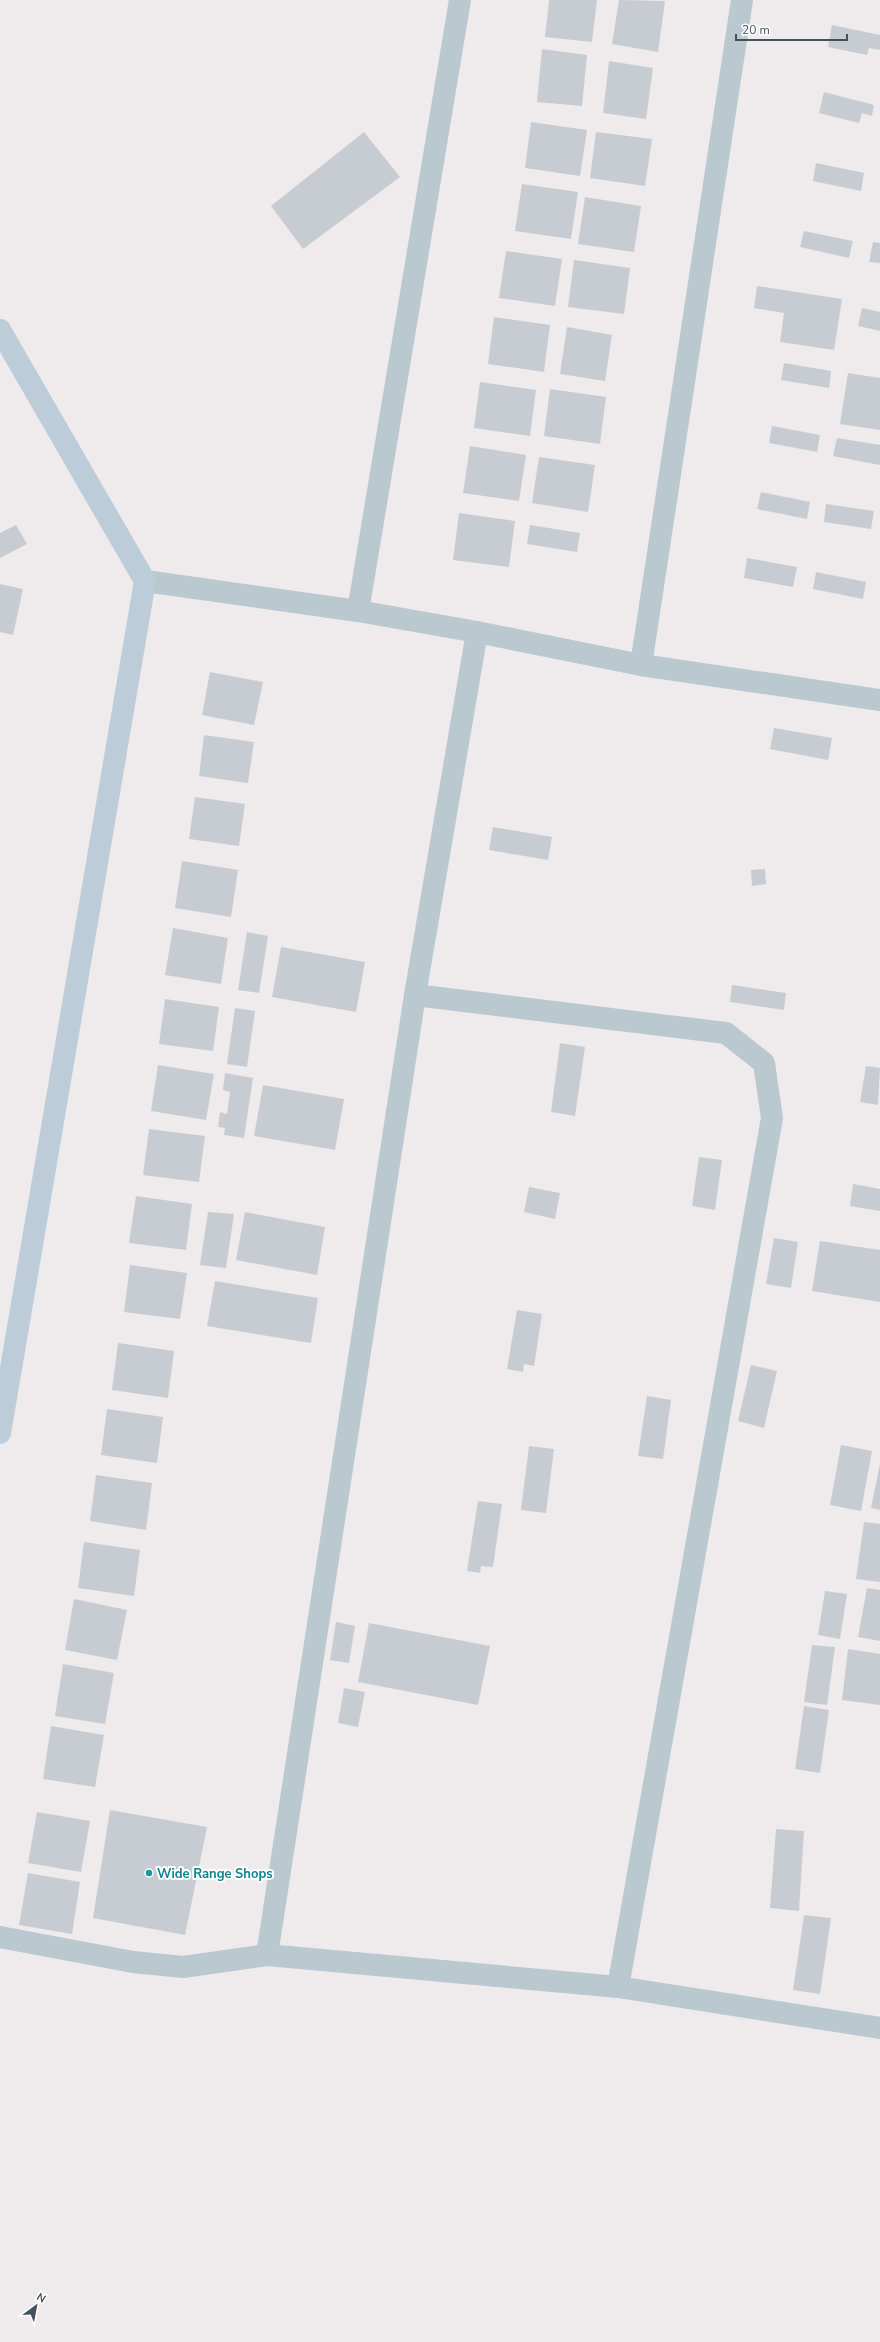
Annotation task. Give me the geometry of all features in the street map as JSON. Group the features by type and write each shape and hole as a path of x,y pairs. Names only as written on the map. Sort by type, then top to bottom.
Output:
{"street":[{"path":"358,611 460,0"},
{"path":"641,665 742,0"},
{"path":"0,330 145,581 0,1433"},
{"path":"145,581 358,611 477,632 641,665 880,700"},
{"path":"267,1955 279,1886 415,995 477,632"},
{"path":"415,995 726,1033 764,1063 772,1118 618,1988"},
{"path":"0,1937 133,1962 183,1967 267,1955 618,1988 880,2028"}],"building":[{"path":"549,0 597,0 592,42 545,37"},
{"path":"619,0 665,1 658,52 612,44"},
{"path":"832,25 880,35 880,50 869,48 867,55 828,47"},
{"path":"542,49 587,55 582,106 537,102"},
{"path":"609,61 653,68 646,119 603,113"},
{"path":"824,92 874,105 872,116 862,113 859,123 819,113"},
{"path":"531,122 587,130 580,176 525,168"},
{"path":"364,132 400,177 303,249 271,206"},
{"path":"596,132 652,139 645,186 590,178"},
{"path":"816,163 864,173 861,191 813,181"},
{"path":"522,184 578,192 571,239 515,231"},
{"path":"585,197 641,206 634,252 578,244"},
{"path":"804,231 853,241 849,258 800,247"},
{"path":"873,242 880,243 880,263 869,262"},
{"path":"506,251 562,259 555,306 499,298"},
{"path":"574,260 630,268 624,314 568,307"},
{"path":"757,286 842,299 834,350 780,342 784,313 754,308"},
{"path":"862,308 880,312 880,331 858,326"},
{"path":"494,317 550,325 544,372 488,364"},
{"path":"567,327 612,335 605,381 560,374"},
{"path":"784,363 831,371 829,388 781,380"},
{"path":"848,373 880,378 880,430 840,424"},
{"path":"480,382 536,390 530,436 474,428"},
{"path":"550,389 606,397 600,444 544,436"},
{"path":"772,426 820,435 817,452 769,443"},
{"path":"837,438 880,445 880,465 833,456"},
{"path":"470,446 526,455 519,501 463,493"},
{"path":"539,457 595,465 588,512 532,503"},
{"path":"761,492 810,502 807,519 757,509"},
{"path":"826,504 874,511 871,529 824,522"},
{"path":"459,513 515,521 509,567 453,560"},
{"path":"16,525 27,544 0,558 0,533"},
{"path":"530,525 580,533 577,552 527,544"},
{"path":"747,558 797,567 793,587 744,578"},
{"path":"816,572 866,582 863,599 813,589"},
{"path":"0,584 23,589 13,635 0,632"},
{"path":"210,672 263,682 254,725 202,715"},
{"path":"774,728 832,738 828,760 770,749"},
{"path":"204,735 254,742 248,783 199,776"},
{"path":"195,797 245,804 239,846 189,839"},
{"path":"493,827 552,837 548,860 489,850"},
{"path":"182,861 238,870 231,917 175,908"},
{"path":"765,869 766,884 752,886 751,870"},
{"path":"173,928 228,938 221,984 165,975"},
{"path":"247,932 268,936 259,993 238,990"},
{"path":"281,947 365,962 356,1012 272,997"},
{"path":"732,985 786,993 784,1010 730,1002"},
{"path":"165,999 219,1007 213,1051 159,1044"},
{"path":"235,1008 255,1011 247,1067 227,1064"},
{"path":"560,1043 585,1047 575,1116 551,1112"},
{"path":"158,1065 214,1074 206,1120 151,1111"},
{"path":"866,1066 880,1068 878,1105 860,1102"},
{"path":"225,1073 253,1078 244,1138 224,1135 225,1128 218,1127 220,1112 227,1114 230,1092 223,1090"},
{"path":"263,1085 344,1099 335,1150 254,1136"},
{"path":"149,1129 205,1136 199,1182 143,1175"},
{"path":"699,1157 722,1160 715,1210 692,1206"},
{"path":"853,1184 880,1189 880,1211 850,1206"},
{"path":"529,1187 560,1193 555,1219 524,1212"},
{"path":"136,1196 192,1204 186,1250 129,1243"},
{"path":"208,1212 234,1214 226,1268 200,1265"},
{"path":"245,1212 325,1227 317,1275 236,1260"},
{"path":"774,1238 798,1242 791,1288 766,1284"},
{"path":"820,1241 880,1250 880,1302 812,1291"},
{"path":"130,1265 187,1273 180,1319 124,1312"},
{"path":"215,1281 318,1298 311,1343 207,1326"},
{"path":"517,1310 542,1314 534,1366 524,1364 523,1372 507,1369"},
{"path":"118,1343 174,1351 168,1398 112,1390"},
{"path":"751,1365 777,1371 764,1428 738,1421"},
{"path":"647,1396 671,1400 663,1459 638,1456"},
{"path":"107,1409 163,1417 157,1463 101,1455"},
{"path":"841,1445 872,1451 861,1511 830,1505"},
{"path":"529,1446 554,1449 546,1513 521,1510"},
{"path":"880,1464 880,1510 871,1508"},
{"path":"96,1475 152,1483 146,1530 90,1521"},
{"path":"478,1501 502,1504 493,1567 481,1566 480,1573 467,1571"},
{"path":"864,1522 880,1524 880,1582 856,1579"},
{"path":"84,1542 140,1550 134,1596 78,1588"},
{"path":"867,1588 880,1590 880,1641 858,1637"},
{"path":"825,1591 847,1594 840,1639 818,1635"},
{"path":"74,1599 127,1610 117,1660 65,1650"},
{"path":"336,1622 355,1626 349,1663 330,1660"},
{"path":"369,1623 490,1646 478,1705 358,1682"},
{"path":"812,1645 835,1647 827,1705 804,1702"},
{"path":"848,1649 880,1654 880,1705 842,1700"},
{"path":"63,1664 114,1673 105,1724 55,1716"},
{"path":"344,1688 365,1692 358,1727 338,1723"},
{"path":"804,1706 829,1710 820,1773 795,1769"},
{"path":"51,1726 104,1735 95,1787 43,1779"},
{"name":"Wide Range Shops","path":"110,1810 207,1827 185,1935 93,1918"},
{"path":"37,1812 90,1821 81,1872 28,1863"},
{"path":"776,1829 804,1831 799,1911 770,1908"},
{"path":"28,1873 80,1882 72,1934 19,1925"},
{"path":"804,1915 831,1918 820,1994 793,1990"}],"place":[{"name":"Wide Range Shops","path":"149,1873"}]}
